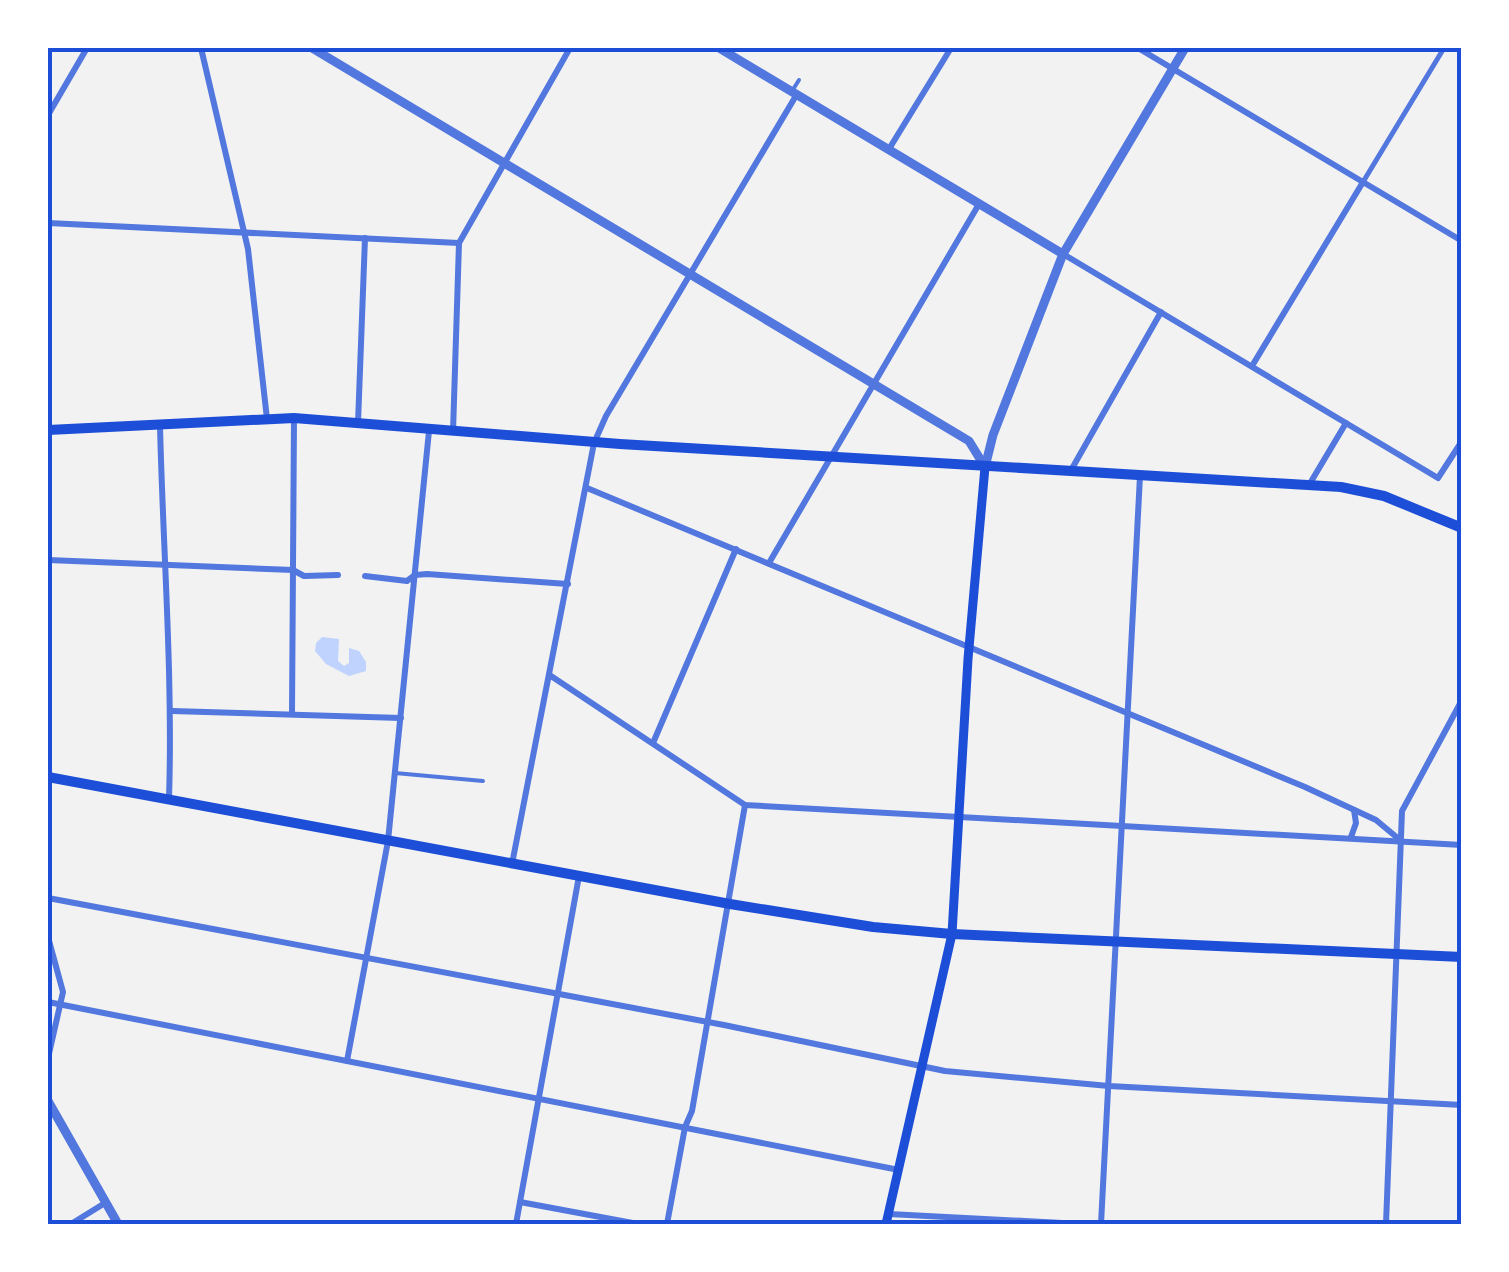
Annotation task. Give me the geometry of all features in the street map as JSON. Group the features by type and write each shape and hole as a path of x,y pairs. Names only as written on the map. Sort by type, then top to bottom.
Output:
{"main road":[{"path":"48,430 294,418 453,433 832,458 1310,485 1384,496 1462,528"},
{"path":"887,1219 952,934 969,646 985,467"},
{"path":"48,777 873,927 1462,958"}],"street":[{"path":"48,115 87,48"},
{"path":"202,48 244,232 267,420"},
{"path":"312,48 969,441 985,467"},
{"path":"453,433 459,243 570,48"},
{"path":"719,48 1438,478 1462,441"},
{"path":"889,150 951,48"},
{"path":"1138,48 1462,241"},
{"path":"985,467 993,435 1063,254 1185,48"},
{"path":"1252,366 1444,48"},
{"path":"512,864 594,442 795,93"},
{"path":"769,563 980,204"},
{"path":"48,223 459,243"},
{"path":"358,424 365,238"},
{"path":"1070,472 1161,312"},
{"path":"292,714 294,418"},
{"path":"1310,485 1346,423"},
{"path":"160,424 172,710 170,799"},
{"path":"347,1061 388,840 429,431"},
{"path":"1101,1224 1140,476"},
{"path":"587,488 1354,809 1376,820 1401,841"},
{"path":"652,743 736,549"},
{"path":"48,560 338,575"},
{"path":"365,576 407,581 415,575 568,584"},
{"path":"551,676 745,805 1462,845"},
{"path":"1386,1224 1402,811 1462,700"},
{"path":"172,710 401,718"},
{"path":"667,1224 685,1127 692,1111 745,805"},
{"path":"1351,838 1356,823 1354,809"},
{"path":"516,1224 579,876"},
{"path":"48,898 708,1022 923,1067 1108,1086 1462,1106"},
{"path":"48,937 63,992 48,1058"},
{"path":"48,1002 899,1170"},
{"path":"49,1107 118,1224"},
{"path":"520,1202 638,1224"},
{"path":"71,1224 106,1203"},
{"path":"887,1219 1081,1224"}],"lane":[{"path":"795,93 798,80"},
{"path":"395,773 483,780"}],"water":[{"path":"322,637 339,639 338,661 344,666 349,663 349,648 359,651 366,671 349,676 326,664 315,651"}]}
